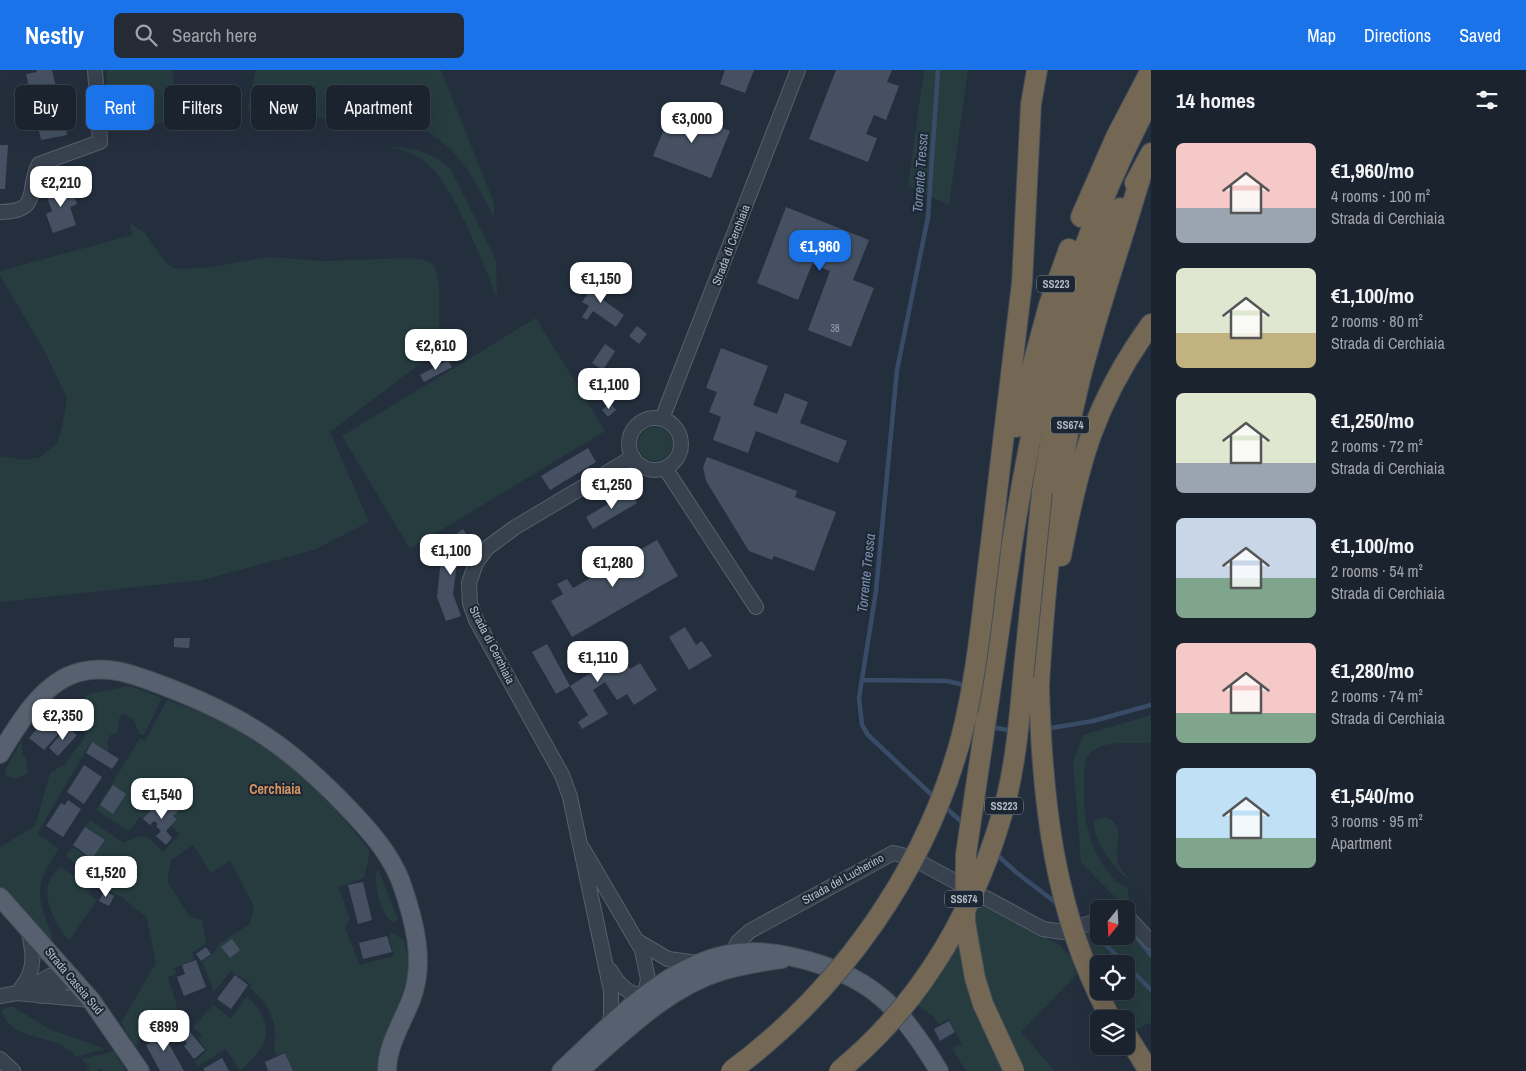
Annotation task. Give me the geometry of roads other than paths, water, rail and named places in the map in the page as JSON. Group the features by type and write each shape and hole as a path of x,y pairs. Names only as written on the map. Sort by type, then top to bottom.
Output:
{"highway":[{"path":"995,509 1019,314 1031,104 1037,70"},
{"name":"SS223","path":"731,1071 770,1040 832,977 886,904 923,839 944,789 961,736 979,647 995,509 1026,386 1058,280 1104,162 1151,70"},
{"name":"SS674","path":"1014,1071 983,1004 975,978 965,922 966,854 1027,460 1051,351 1073,278 1094,222 1151,98"},
{"name":"SS223","path":"838,1071 894,1018 924,979 960,922 995,834 1007,794 1016,740 1042,492 1056,412 1092,278 1116,217 1151,153"},
{"name":"SS674","path":"1107,1010 1082,959 1052,852 1042,770 1043,687 1050,545 1070,422 1103,294 1142,172"},
{"name":"SS674","path":"1090,959 1078,929 1058,853 1043,687 1053,602 1082,456 1102,404 1114,380 1151,324"},
{"path":"1135,1048 1149,1071"},
{"path":"1132,1055 1142,1071"}],"main road":[{"path":"0,754 29,712 52,686 71,675 98,670 129,673 192,697 256,728 291,753 336,795 377,840 394,866 403,888 417,946 418,971 412,998 390,1049 387,1071"},
{"name":"Strada Cassia Sud","path":"0,898 91,1000 140,1071"},
{"path":"561,1071 646,995 698,963 735,952 766,951 836,969 874,990 903,1017 939,1071"},
{"path":"579,1071 647,1012 688,985 721,971 795,957"}],"street":[{"path":"0,212 20,210 28,203 39,164 100,142 94,70"},
{"name":"Strada di Cerchiaia","path":"662,419 798,70"},
{"path":"662,419 674,427 681,442 678,457 665,468 651,469 644,467 633,457 630,445 635,427 646,420 662,419"},
{"name":"Strada di Cerchiaia","path":"608,1027 612,1016 612,996 580,844 564,780 476,620 470,603 469,583 480,556 496,540 633,457"},
{"path":"665,468 756,607"},
{"name":"Strada di Cerchiaia","path":"580,844 639,942 648,979 646,995 632,993 620,986 605,963"},
{"name":"Strada del Lucherino","path":"721,971 735,952 738,942 750,931 885,855 897,852 926,865 1037,926 1054,932 1063,932 1090,923"},
{"path":"1135,925 1151,942"},
{"path":"18,993 29,979 33,964 33,950 28,928"},
{"name":"Strada di Cerchiaia","path":"639,942 668,959 698,963"},
{"path":"735,952 741,959 751,964"},
{"path":"574,1071 640,1009 646,995 665,989 703,970 721,971"},
{"path":"18,993 50,976 69,974"},
{"path":"41,996 65,982 69,974"},
{"path":"0,996 18,993 91,1000"},
{"path":"0,1059 13,1071"}],"waterway":[{"name":"Torrente Tressa","path":"934,797 868,735 862,725 859,698 876,591 897,370 928,217 938,70"},
{"path":"862,680 947,681 960,684 967,689"},
{"path":"1045,729 1093,721 1151,705"},
{"path":"991,727 1013,731"},
{"name":"Torrente Tressa","path":"944,806 964,824"},
{"name":"Torrente Tressa","path":"995,853 1017,873 1059,905"},
{"name":"Torrente Tressa","path":"1087,926 1116,955"},
{"path":"1135,935 1151,955"},
{"name":"Torrente Tressa","path":"1135,974 1151,990"}],"district":[{"name":"Cerchiaia","path":"275,789"}]}
